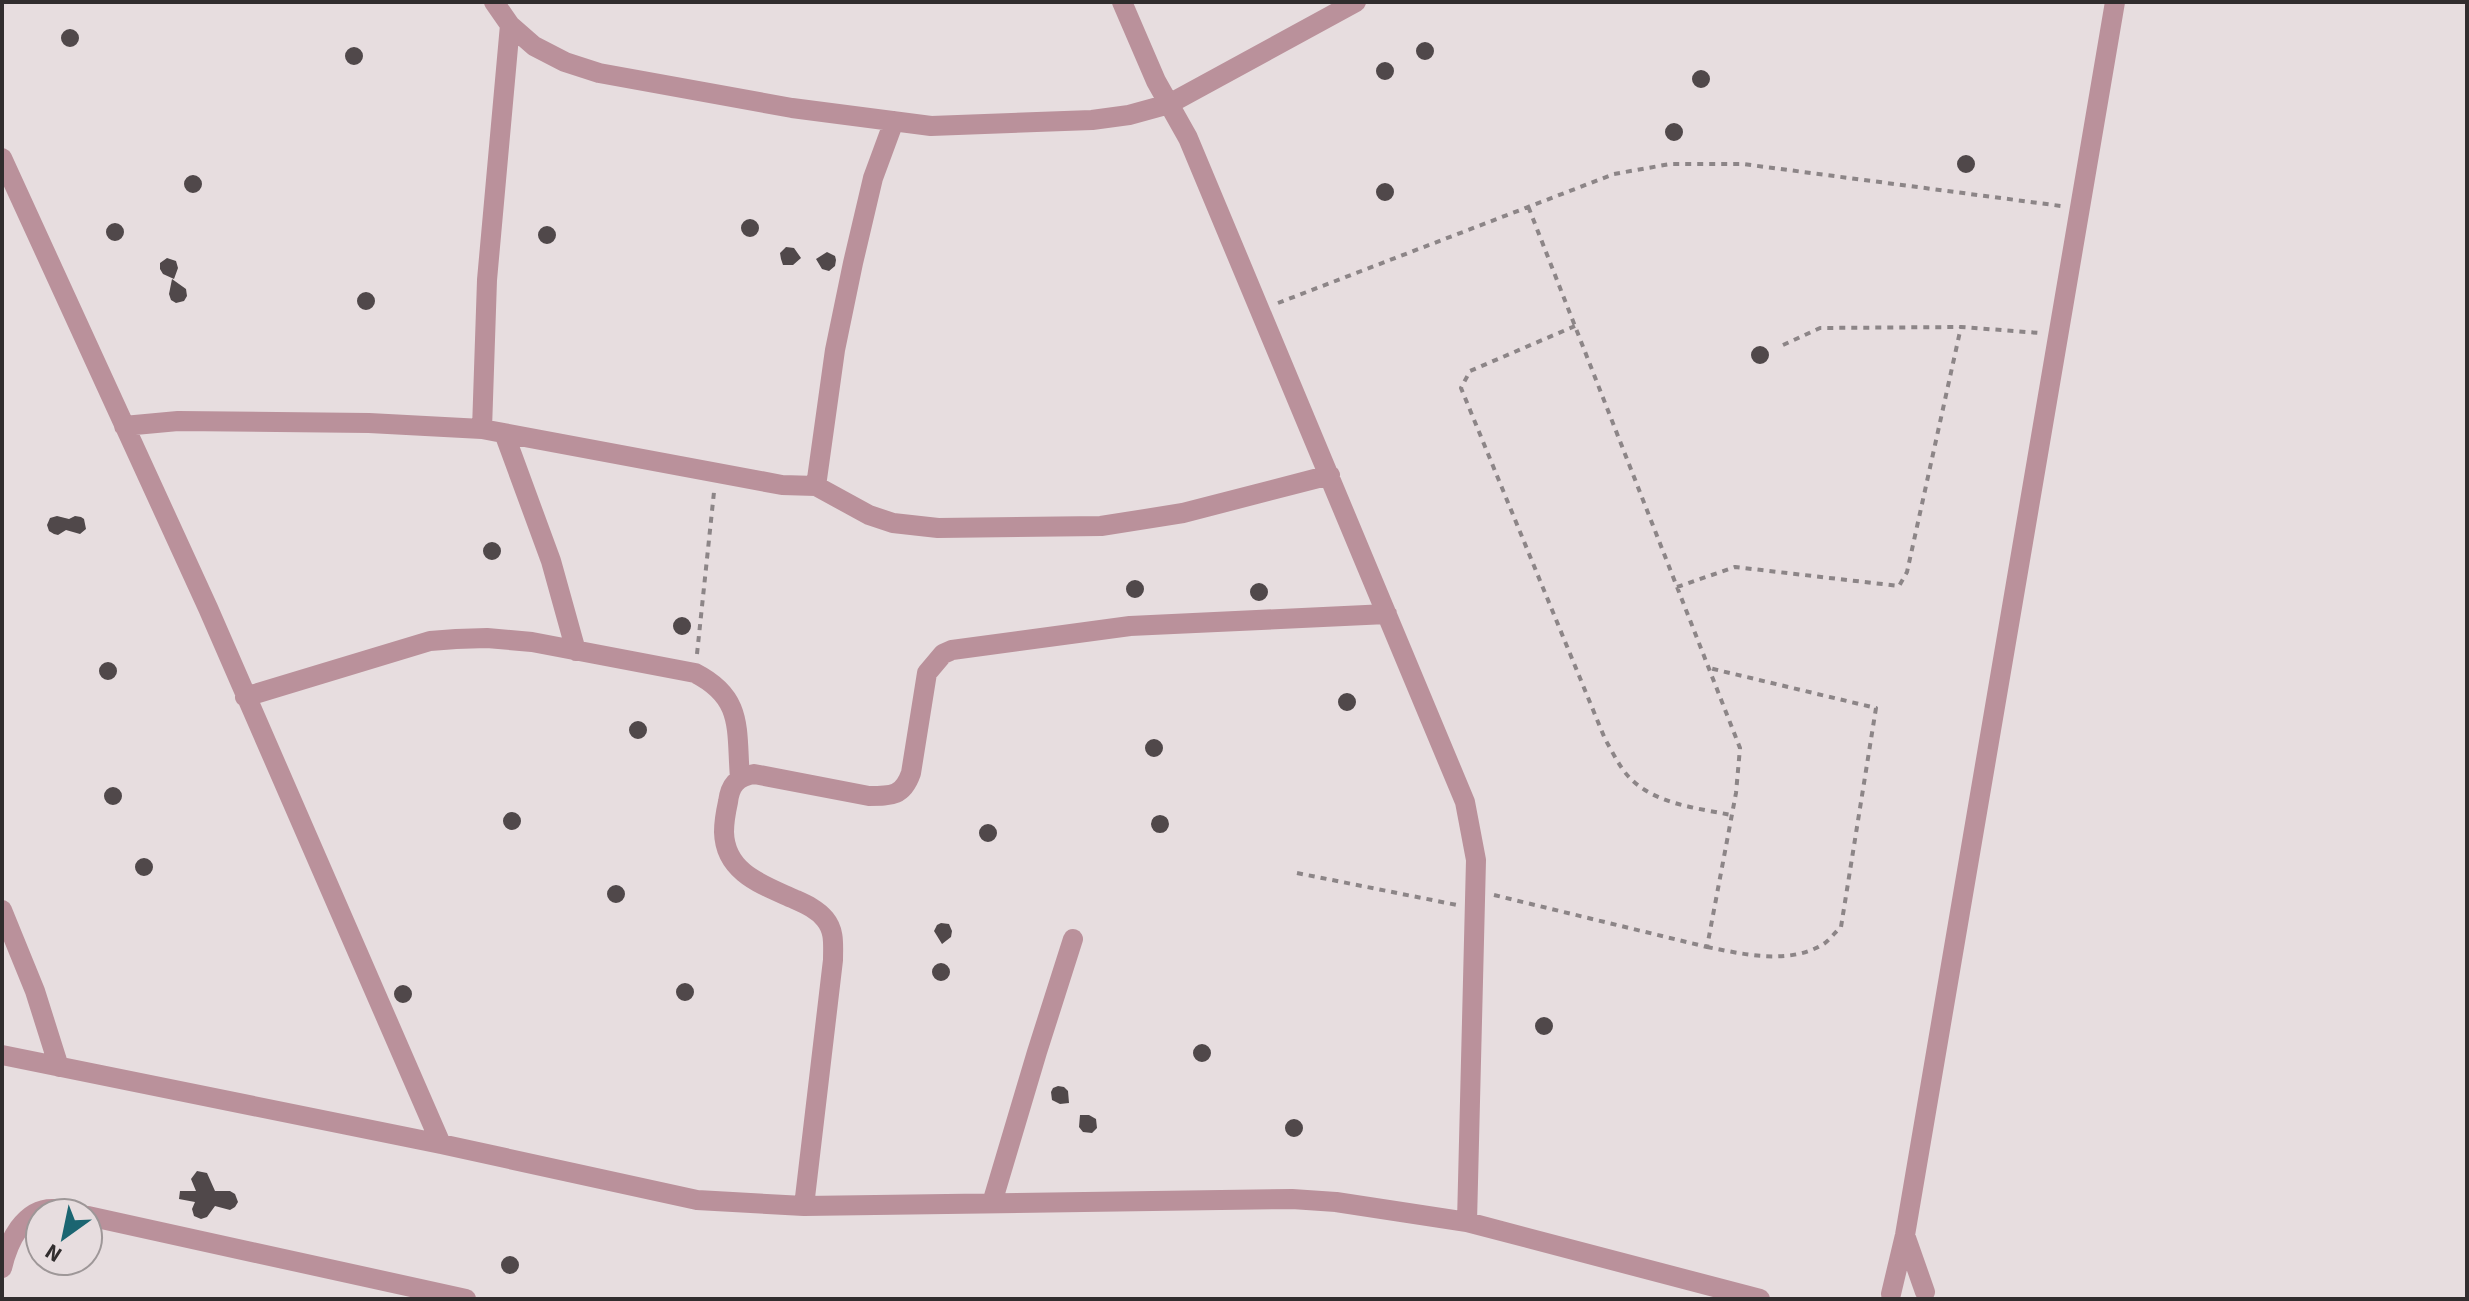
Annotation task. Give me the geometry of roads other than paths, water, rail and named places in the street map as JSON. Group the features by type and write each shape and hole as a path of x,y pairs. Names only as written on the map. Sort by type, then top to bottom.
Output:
{"street":[{"path":"494,2 510,25 534,46 565,62 599,73 792,108 931,126 1092,120 1129,115 1169,104 1335,7 1356,2"},
{"path":"1122,2 1188,138 1465,802 1476,860 1467,1222"},
{"path":"1889,1297 1905,1235 2115,2"},
{"path":"482,429 487,280 510,25"},
{"path":"816,486 835,350 853,263 873,178 894,121"},
{"path":"2,158 208,608 441,1144"},
{"path":"124,426 178,421 369,423 482,429 782,485 816,486 869,515 893,523 938,528 1101,526 1183,513 1330,475"},
{"path":"504,433 551,561 576,651"},
{"path":"804,1206 833,960 832,928 809,906 759,883 735,866 728,853 724,832 729,790 740,778 754,774 869,796 898,792 906,786 911,773 923,683 943,654 952,650 1130,626 1387,614"},
{"path":"245,697 430,641 487,638 532,642 695,673 710,681 735,710 740,778"},
{"path":"2,910 35,991 59,1067"},
{"path":"992,1203 1073,939"},
{"path":"2,1055 441,1144 697,1200 804,1206 1292,1199 1336,1202 1467,1222 1760,1299"},
{"path":"104,1220 466,1299"},
{"path":"2,1268 13,1236 24,1224"},
{"path":"1905,1235 1933,1297"},
{"path":"1889,1297 1904,1288 1919,1289 1933,1297"}]}
